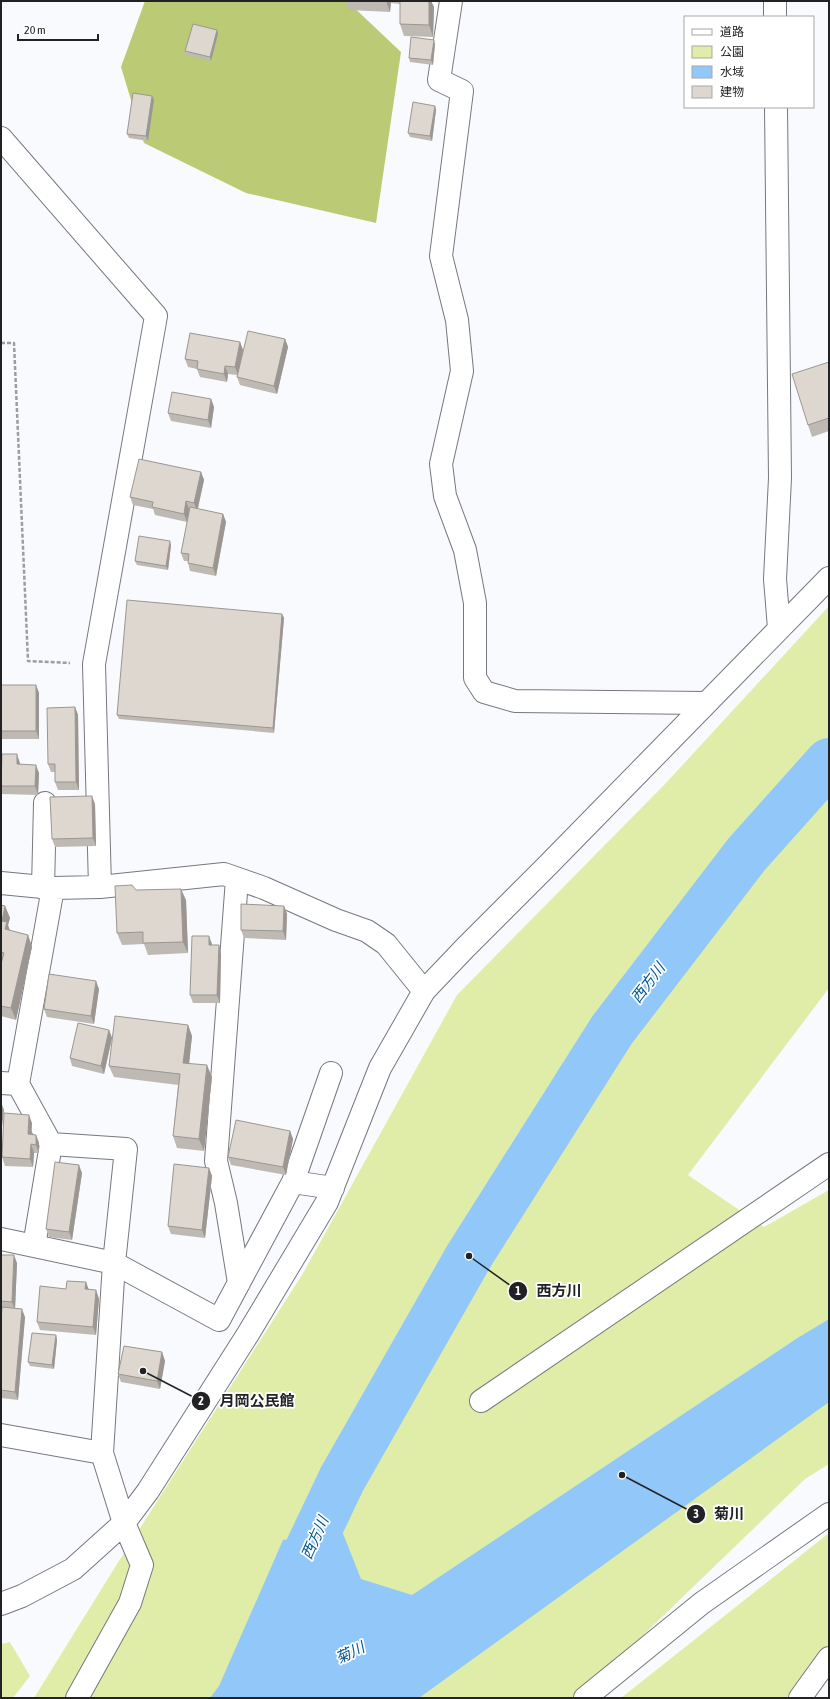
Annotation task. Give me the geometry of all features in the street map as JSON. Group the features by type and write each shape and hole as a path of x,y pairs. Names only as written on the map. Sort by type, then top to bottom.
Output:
{"street":[{"path":"451,1 439,80 462,91 441,256 457,320 462,371 441,464 445,496 465,550 475,603 475,678 484,692 515,701 706,703"},
{"path":"775,1 775,16"},
{"path":"776,108 780,478 775,579 779,628"},
{"path":"1,138 156,316 94,664 100,887"},
{"path":"1,1604 22,1596 73,1569 124,1523 148,1491 248,1334 327,1202 380,1068 424,991 829,578"},
{"path":"34,1246 51,1144 10,1084 48,888 45,803"},
{"path":"1,883 48,888 100,887 224,874 264,888 336,920 367,931 386,944 424,991"},
{"path":"237,878 216,1161 226,1203 239,1283"},
{"path":"1,1239 114,1263 219,1320 293,1182 331,1073"},
{"path":"51,1144 126,1149 114,1263 102,1453 124,1523 142,1565 130,1603 77,1698"},
{"path":"480,1401 829,1164"},
{"path":"293,1182 333,1188"},
{"path":"1,1436 102,1453"},
{"path":"585,1698 702,1603 829,1514"},
{"path":"800,1698 829,1658"}],"path":[{"path":"1,343 14,343 28,661 94,664"}],"green space":[{"path":"145,1 347,1 401,52 376,223 246,193 144,143 121,67"},
{"path":"829,606 829,988 688,1175 764,1227 829,1190 829,1464 805,1479 578,1698 34,1698 117,1564 302,1275 457,995 666,783"},
{"path":"829,1533 829,1649 786,1698 621,1698"},
{"path":"10,1642 30,1676 13,1698 1,1698 1,1644"}],"water":[{"path":"829,1319 829,1402 419,1698 210,1698 219,1686 283,1540 342,1531 361,1579 412,1595 796,1339"}],"building":[{"path":"400,1 429,1 429,25 400,24"},
{"path":"193,24 217,30 210,57 185,51"},
{"path":"411,37 434,40 431,60 409,58"},
{"path":"133,93 152,96 146,136 127,134"},
{"path":"413,102 435,106 430,136 408,133"},
{"path":"248,331 285,339 274,386 237,377"},
{"path":"190,333 240,342 235,367 225,366 224,374 197,369 198,361 185,359"},
{"path":"829,362 829,418 808,425 792,374"},
{"path":"172,392 211,399 208,420 168,413"},
{"path":"139,459 201,472 194,503 186,501 184,514 152,507 153,502 130,497"},
{"path":"190,507 223,514 213,568 188,563 189,554 181,553"},
{"path":"139,536 170,541 166,566 135,561"},
{"path":"127,600 282,614 273,728 117,715"},
{"path":"1,685 36,685 36,731 1,731"},
{"path":"75,707 76,782 55,782 55,764 48,764 47,708"},
{"path":"2,754 17,754 17,764 36,765 35,786 1,786"},
{"path":"92,796 93,838 52,839 50,797"},
{"path":"132,885 136,890 181,889 183,942 143,943 143,932 117,933 115,886"},
{"path":"241,904 284,906 283,931 241,930"},
{"path":"1,905 5,906 2,921 7,922 5,929 28,935 11,1008 1,1006 1,964 4,953 1,952"},
{"path":"192,936 209,936 209,945 219,945 217,995 190,995"},
{"path":"49,974 96,981 91,1016 44,1009"},
{"path":"115,1016 188,1025 183,1063 207,1065 199,1139 173,1136 180,1074 109,1066"},
{"path":"78,1023 109,1030 101,1066 70,1058"},
{"path":"4,1113 29,1115 28,1134 36,1135 36,1145 31,1144 30,1159 2,1157"},
{"path":"236,1120 290,1131 283,1167 228,1157"},
{"path":"55,1162 79,1165 69,1232 46,1229"},
{"path":"174,1164 209,1168 202,1230 168,1226"},
{"path":"1,1255 14,1255 12,1302 1,1301"},
{"path":"67,1281 86,1282 85,1289 96,1290 93,1327 37,1322 40,1286 66,1289"},
{"path":"2,1307 22,1309 15,1392 1,1390"},
{"path":"32,1333 56,1335 52,1365 28,1362"},
{"path":"124,1346 162,1352 157,1381 118,1374"}],"waterway":[{"name":"西方川","path":"273,1698 303,1561 342,1479 469,1256 612,1030 746,855 829,762"}],"place":[{"name":"西方川","path":"469,1256"},
{"name":"月岡公民館","path":"143,1371"},
{"name":"菊川","path":"622,1475"}]}
